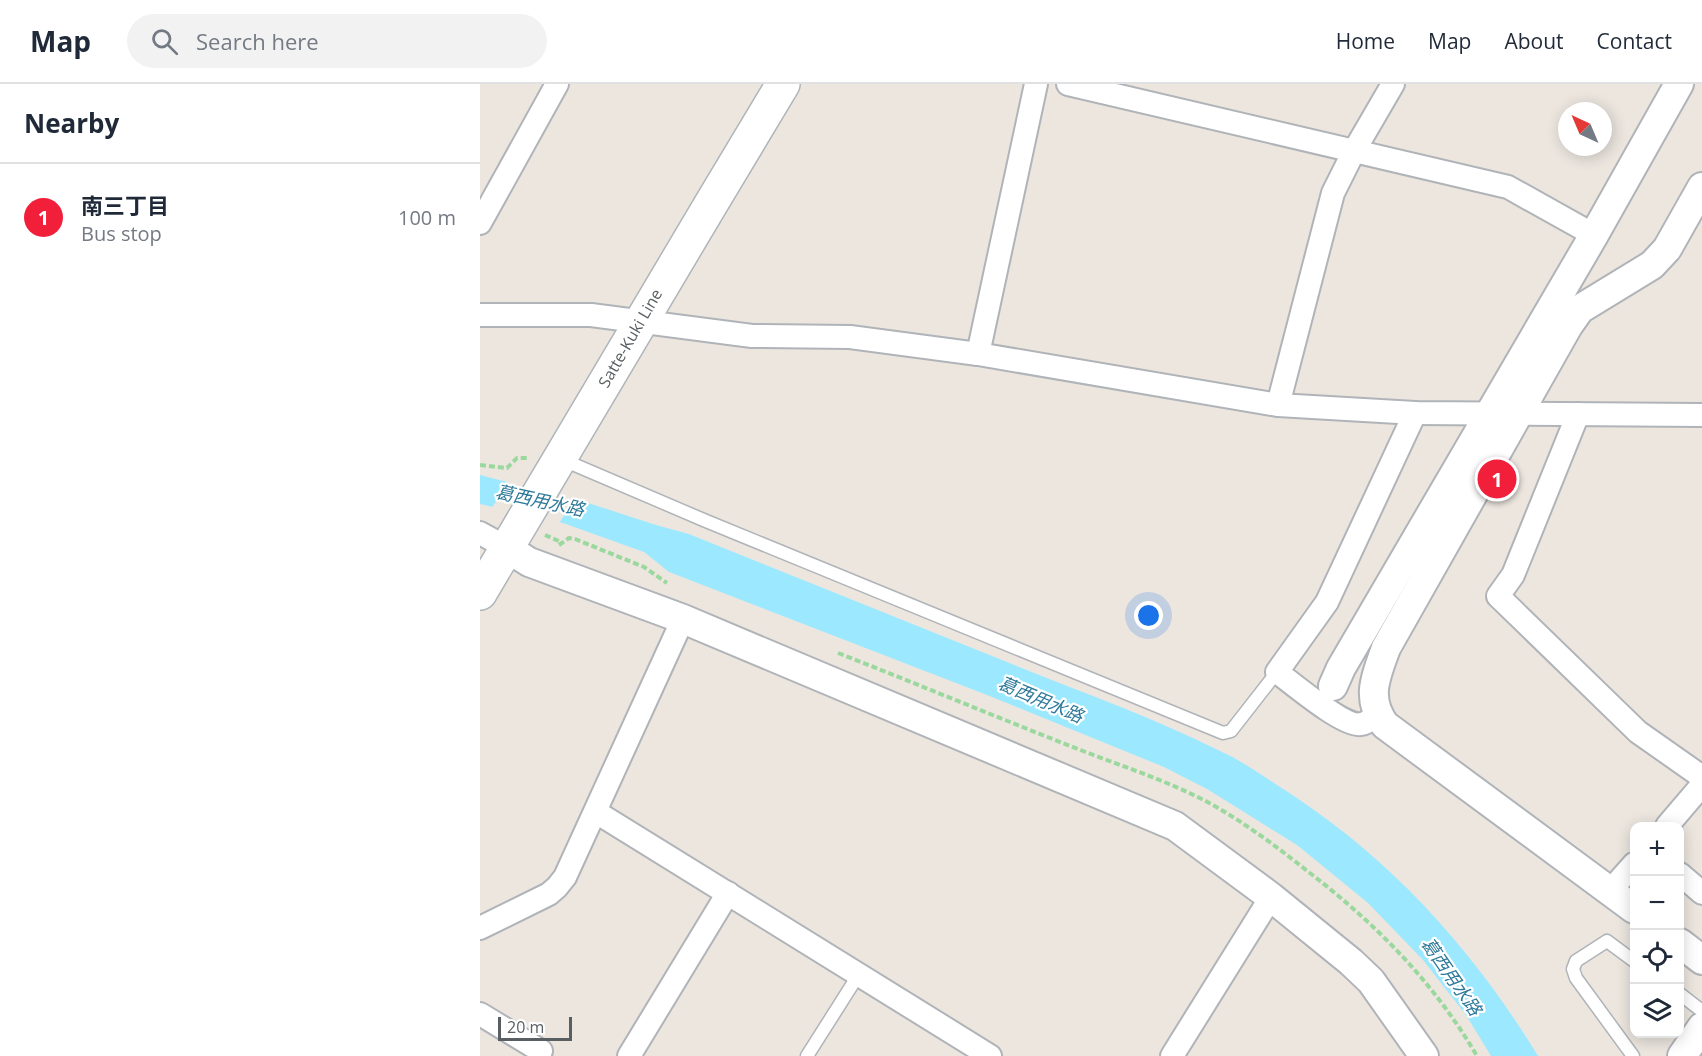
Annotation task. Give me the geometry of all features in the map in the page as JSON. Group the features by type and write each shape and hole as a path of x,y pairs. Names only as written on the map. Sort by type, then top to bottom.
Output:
{"main road":[{"name":"Satte-Kuki Line","path":"480,593 513,536 547,464 640,320 783,84"}],"street":[{"path":"480,223 557,84"},
{"path":"978,354 1036,84"},
{"path":"1068,84 1508,187 1594,236"},
{"path":"1278,405 1333,193 1354,151 1393,84"},
{"path":"1333,686 1347,658 1594,236 1679,84"},
{"path":"1630,905 1385,725 1378,716 1374,701 1374,679 1386,648 1568,326 1581,309 1652,265 1667,249 1702,187"},
{"path":"480,315 591,315 752,336 850,337 978,354 1278,405 1415,413 1702,415"},
{"path":"1378,716 1361,724 1352,724 1336,716 1277,672 1328,602 1415,413"},
{"path":"1578,414 1513,575 1498,596 1638,732 1702,777"},
{"path":"513,536 529,562 683,619 1175,826 1271,897 1352,962 1371,981 1424,1056"},
{"path":"480,928 549,894 565,877 683,619"},
{"path":"1670,822 1702,786"},
{"path":"596,812 990,1056"},
{"path":"1610,891 1630,869"},
{"path":"1682,876 1702,892"},
{"path":"629,1056 728,893"},
{"path":"1172,1056 1271,897"},
{"path":"1684,946 1702,960"},
{"path":"480,1014 541,1051"},
{"path":"1683,1055 1702,1027"}],"lane":[{"path":"547,464 706,521 1222,733 1231,731 1277,672"},
{"path":"1630,958 1607,941 1576,961 1573,969 1576,978 1633,1056"},
{"path":"807,1056 859,974"},
{"path":"1684,997 1702,1011"}],"path":[{"path":"480,465 507,468 517,458 547,464"},
{"path":"513,536 561,542"}],"water":[{"name":"葛西用水路","path":"480,475 582,501 689,534 1142,716 1235,758 1317,812 1355,841 1424,905 1484,977 1538,1056 1491,1056 1466,1015 1423,960 1368,903 1297,845 1207,789 1164,767 987,695 669,572 644,552 563,523 480,504"}],"pier":[{"path":"510,480 576,496 558,525 491,509"}],"place":[{"name":"南三丁目","path":"1497,479"}]}
